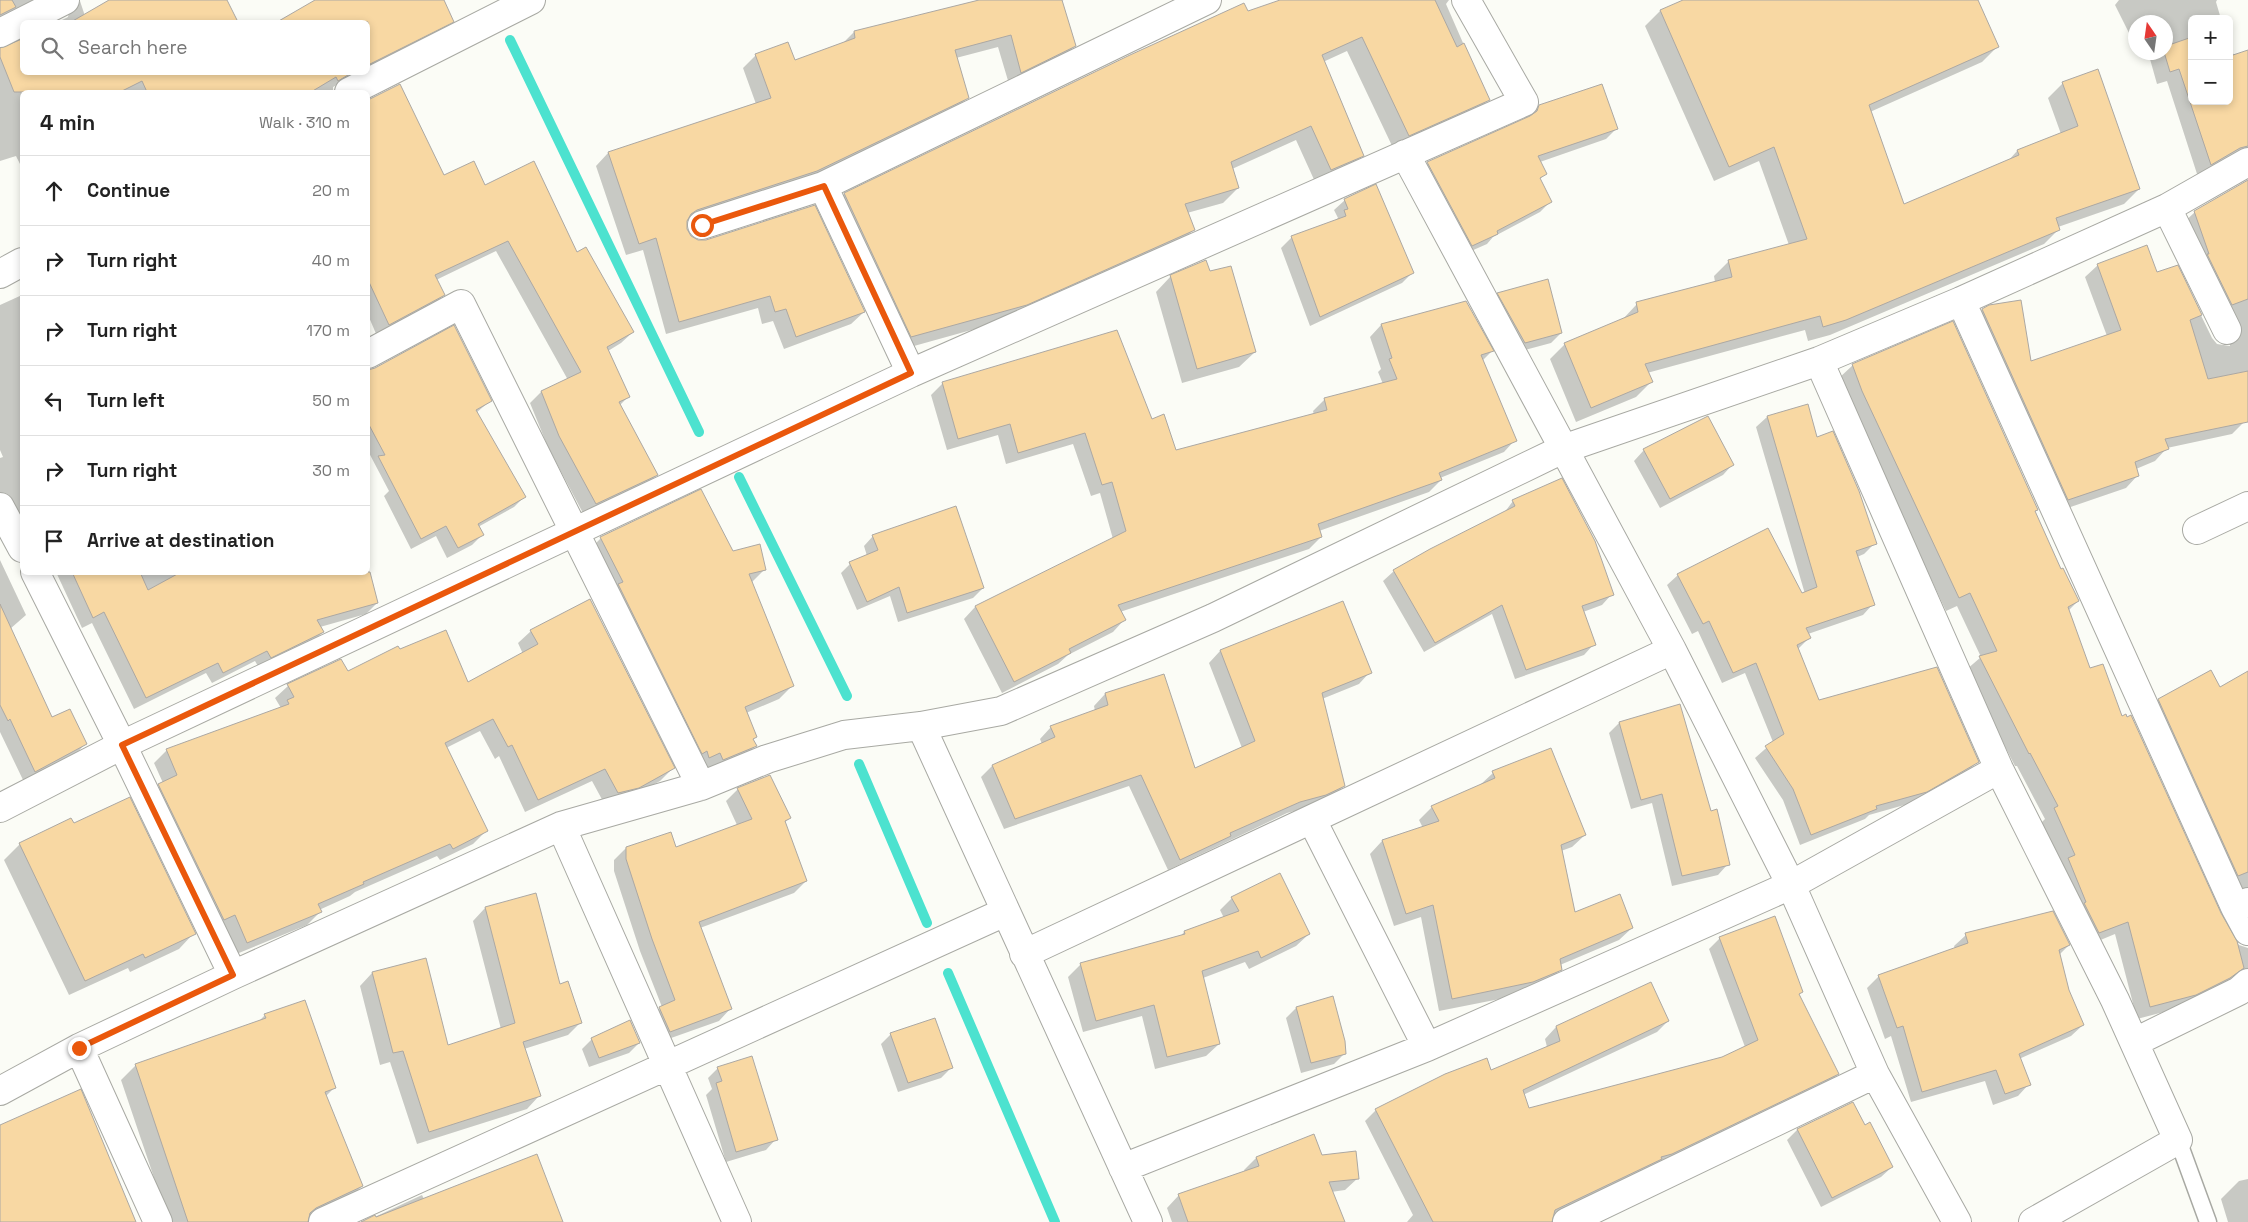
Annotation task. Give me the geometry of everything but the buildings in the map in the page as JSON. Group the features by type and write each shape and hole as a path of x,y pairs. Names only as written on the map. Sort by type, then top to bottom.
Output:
{"street":[{"path":"26,20 65,0"},
{"path":"353,90 531,0"},
{"path":"702,225 824,186 1207,0"},
{"path":"0,808 122,745 911,373 1524,102 1466,0"},
{"path":"0,33 20,23"},
{"path":"1405,154 1672,650 1791,885 1874,1074 1957,1222"},
{"path":"0,1091 79,1048 233,975 561,826 701,786 767,759 844,735 921,726 1001,711 1213,618 1564,449 1818,361 1961,300 2167,208 2248,162"},
{"path":"824,186 911,373"},
{"path":"2167,208 2227,330"},
{"path":"0,274 20,263"},
{"path":"1961,300 2242,905 2248,931"},
{"path":"370,353 461,304 701,786"},
{"path":"1818,361 1999,769 2115,1000 2178,1140 2033,1222"},
{"path":"2197,530 2248,506"},
{"path":"0,507 16,544"},
{"path":"37,575 122,745 233,975"},
{"path":"1024,954 1672,650"},
{"path":"921,726 1148,1222"},
{"path":"1123,1168 1427,1047 1791,885 1999,769"},
{"path":"1312,820 1427,1047"},
{"path":"561,826 737,1222"},
{"path":"323,1222 1005,912"},
{"path":"2134,1042 2239,991 2248,983"},
{"path":"79,1048 158,1222"},
{"path":"1567,1222 1874,1074"}],"lane":[{"path":"2178,1140 2208,1222"}],"waterway":[{"path":"510,40 699,432"},
{"path":"739,477 847,696"},
{"path":"859,764 927,923"},
{"path":"948,973 1055,1222"}],"route":[{"path":"79,1048 233,975 122,745 911,373 824,186 702,225"}]}
